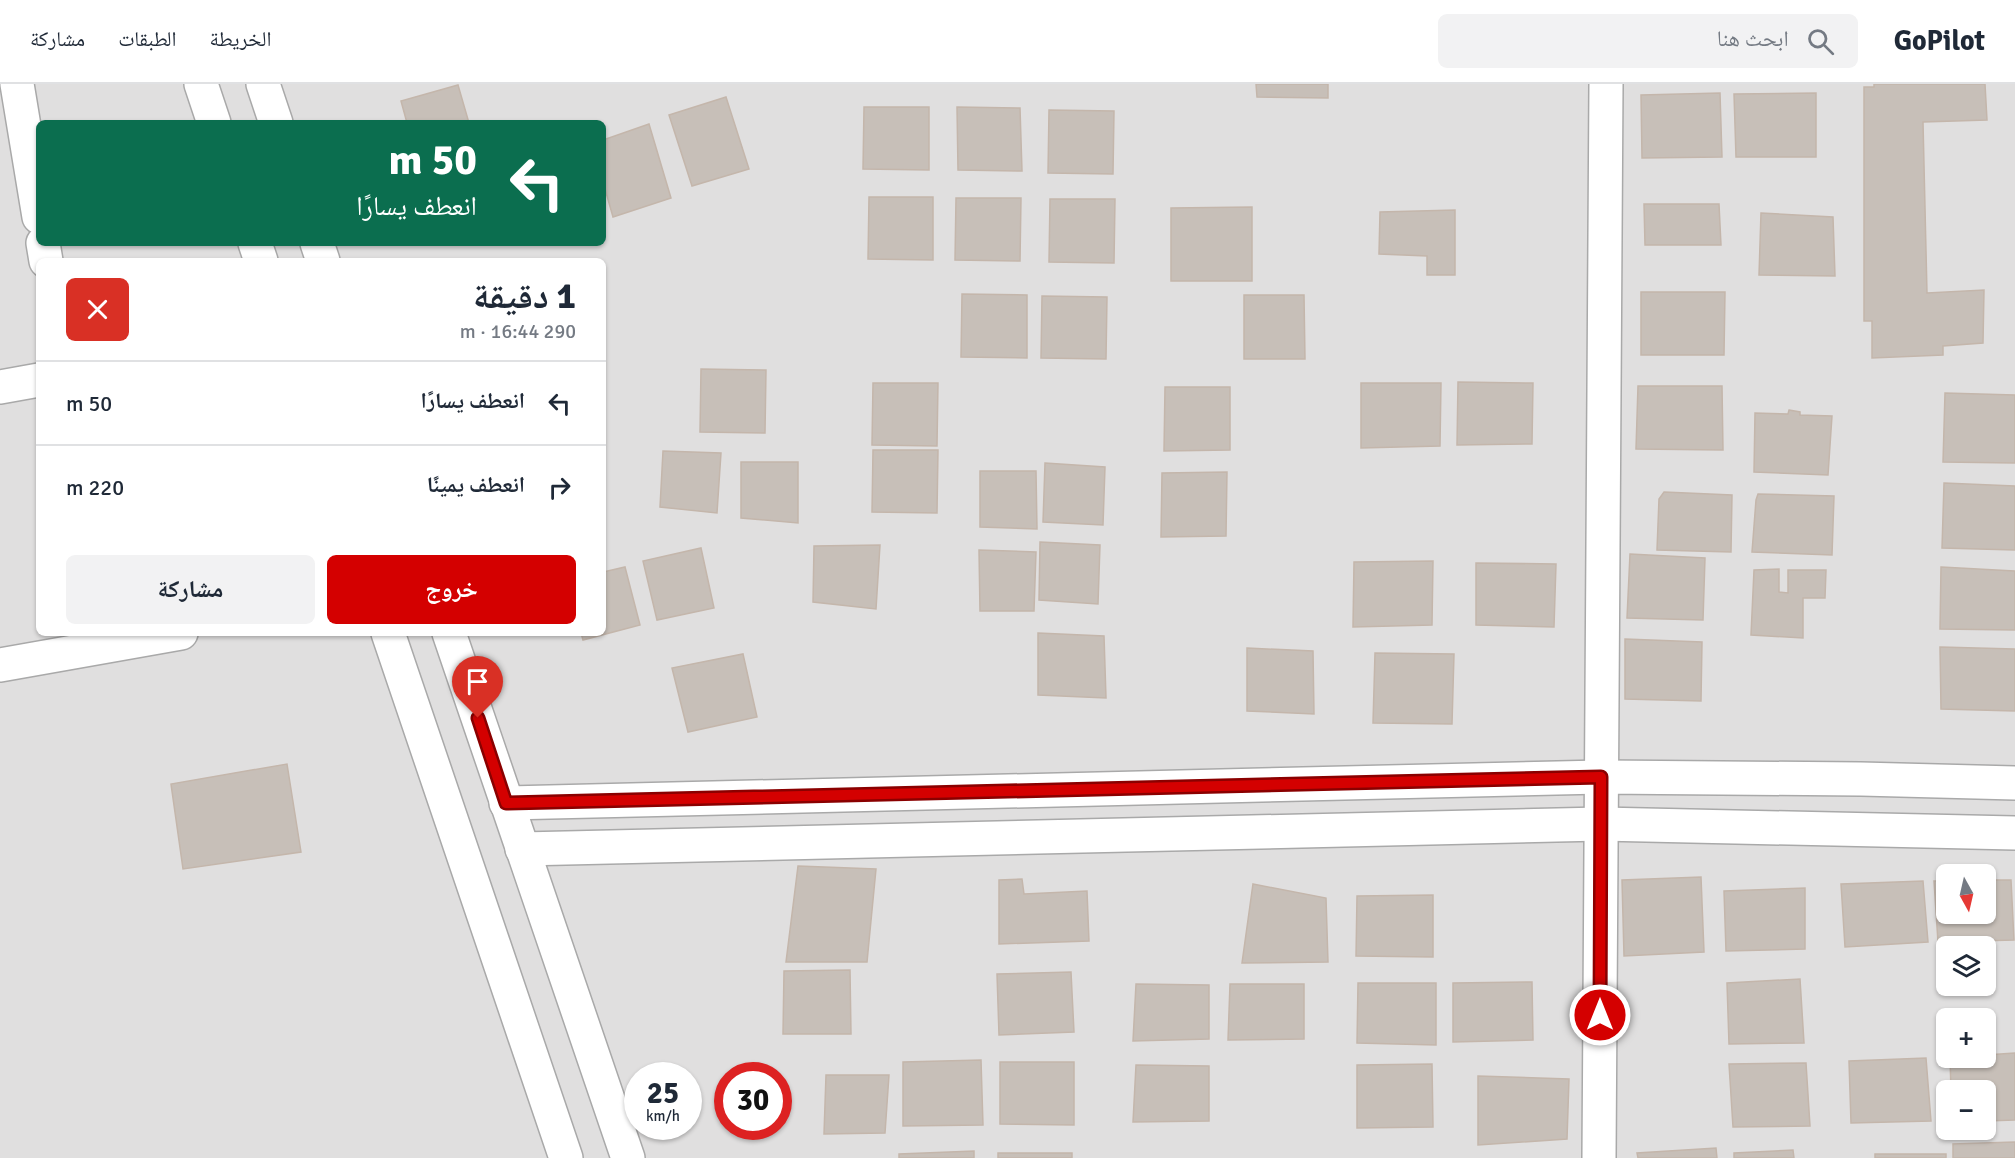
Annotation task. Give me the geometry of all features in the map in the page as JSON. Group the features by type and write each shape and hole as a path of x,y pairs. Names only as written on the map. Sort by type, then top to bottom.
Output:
{"street":[{"path":"17,84 36,199"},
{"path":"201,84 213,120"},
{"path":"263,84 275,120"},
{"path":"1599,1158 1606,84"},
{"path":"0,387 36,381"},
{"path":"0,665 109,639 145,636"},
{"path":"389,636 566,1158"},
{"path":"450,636 628,1158"},
{"path":"506,803 1601,777 2015,783"},
{"path":"522,849 1601,824 2015,833"}],"shaded area":[{"path":"0,84 2015,84 2015,1158 0,1158"}],"building":[{"path":"1256,84 1328,84 1328,98 1257,97"},
{"path":"1874,84 1985,84 1987,120 1923,122 1927,293 1984,290 1983,343 1943,346 1943,355 1872,358 1872,321 1864,321 1864,87 1874,87"},
{"path":"458,85 468,120 406,120 401,101"},
{"path":"1720,93 1722,157 1642,158 1641,95"},
{"path":"1816,93 1816,157 1736,157 1734,94"},
{"path":"726,97 749,169 692,186 669,115"},
{"path":"864,107 929,107 929,170 863,169"},
{"path":"957,107 1020,108 1022,171 958,170"},
{"path":"1049,110 1114,111 1113,174 1048,173"},
{"path":"649,124 671,198 613,217 606,192 606,139"},
{"path":"869,197 933,197 933,260 868,259"},
{"path":"956,198 1021,198 1020,261 955,260"},
{"path":"1050,199 1115,199 1114,263 1049,262"},
{"path":"1644,204 1719,204 1721,245 1645,245"},
{"path":"1252,207 1252,281 1171,281 1171,208"},
{"path":"1455,210 1455,275 1427,275 1427,256 1379,254 1380,212"},
{"path":"1761,213 1833,217 1835,276 1759,275"},
{"path":"1641,292 1725,292 1724,355 1641,355"},
{"path":"962,294 1027,295 1027,358 961,357"},
{"path":"1244,295 1304,295 1305,359 1244,359"},
{"path":"1042,296 1107,297 1106,359 1041,358"},
{"path":"701,369 766,370 765,433 700,432"},
{"path":"1458,382 1533,383 1532,444 1457,445"},
{"path":"873,383 938,383 937,446 872,445"},
{"path":"1361,383 1441,383 1440,446 1361,448"},
{"path":"1638,386 1722,386 1723,450 1636,449"},
{"path":"1165,387 1230,387 1230,450 1164,451"},
{"path":"1945,393 2015,395 2015,463 1943,462"},
{"path":"1789,410 1800,412 1800,415 1832,416 1828,475 1754,472 1755,413 1788,414"},
{"path":"873,450 938,450 937,513 872,512"},
{"path":"663,451 721,453 717,513 660,507"},
{"path":"741,462 798,462 798,523 741,518"},
{"path":"1045,463 1105,467 1103,525 1043,522"},
{"path":"980,471 1036,471 1037,529 980,527"},
{"path":"1227,472 1226,536 1161,537 1162,473"},
{"path":"1944,483 2015,486 2015,550 1942,548"},
{"path":"1664,492 1732,495 1731,552 1657,550 1659,499"},
{"path":"1758,494 1834,496 1832,555 1752,552"},
{"path":"1040,542 1100,545 1098,604 1039,600"},
{"path":"880,545 876,609 813,602 814,546"},
{"path":"701,548 714,608 657,620 643,561"},
{"path":"979,550 1036,552 1034,611 980,611"},
{"path":"1630,554 1705,558 1703,620 1627,618"},
{"path":"1433,561 1432,625 1353,627 1354,562"},
{"path":"1476,563 1556,564 1554,627 1476,625"},
{"path":"625,567 640,625 606,634 606,571"},
{"path":"1941,567 2015,571 2015,630 1940,629"},
{"path":"1779,569 1779,592 1788,593 1788,570 1826,570 1825,598 1803,598 1803,638 1751,635 1754,570"},
{"path":"1038,633 1104,636 1106,698 1038,695"},
{"path":"582,636 598,636 583,640"},
{"path":"1625,639 1702,642 1701,701 1625,699"},
{"path":"1940,647 2015,649 2015,711 1941,709"},
{"path":"1247,648 1313,651 1314,714 1247,711"},
{"path":"1375,653 1454,654 1452,724 1373,723"},
{"path":"743,654 757,717 688,732 672,668"},
{"path":"287,764 301,852 183,869 171,784"},
{"path":"798,866 876,869 867,962 786,962"},
{"path":"1701,877 1704,952 1624,956 1622,880"},
{"path":"1022,879 1024,894 1087,891 1089,941 999,944 999,880"},
{"path":"1996,880 2011,880 2014,940 1996,940 1996,936 1938,936 1937,924 1996,924"},
{"path":"1923,881 1928,942 1845,947 1841,884"},
{"path":"1934,881 1936,881 1936,912"},
{"path":"1253,884 1326,898 1328,962 1242,963"},
{"path":"1805,888 1805,949 1726,951 1724,891"},
{"path":"1433,895 1433,957 1356,956 1357,896"},
{"path":"850,970 851,1034 783,1034 784,971"},
{"path":"1071,972 1074,1032 999,1035 997,974"},
{"path":"1800,979 1804,1043 1729,1044 1727,983"},
{"path":"1532,982 1533,1040 1453,1042 1453,983"},
{"path":"1358,983 1436,983 1436,1045 1357,1043"},
{"path":"1136,984 1209,985 1209,1039 1133,1041"},
{"path":"1230,984 1304,984 1304,1039 1228,1040"},
{"path":"2015,1053 2015,1120 1996,1121 1996,1080 1951,1080 1950,1068 1996,1068 1996,1054"},
{"path":"1926,1058 1931,1121 1851,1123 1849,1061"},
{"path":"981,1060 983,1125 903,1126 903,1062"},
{"path":"1000,1062 1074,1062 1074,1125 1000,1124"},
{"path":"1806,1063 1810,1126 1733,1127 1729,1064"},
{"path":"1432,1064 1433,1127 1357,1128 1357,1065"},
{"path":"1136,1065 1209,1066 1209,1121 1133,1122"},
{"path":"826,1075 889,1075 885,1133 824,1134"},
{"path":"1478,1076 1569,1079 1567,1139 1478,1145"},
{"path":"2015,1142 2015,1158 1953,1158 1953,1144"},
{"path":"1716,1148 1717,1158 1638,1158 1637,1153"},
{"path":"1793,1150 1794,1158 1734,1158 1734,1153"},
{"path":"974,1151 974,1158 899,1158 899,1154"},
{"path":"998,1153 1072,1153 1072,1158 998,1158"},
{"path":"1875,1154 1946,1154 1946,1158 1875,1158"}],"route":[{"path":"478,718 506,803 1601,777 1600,1015"}]}
